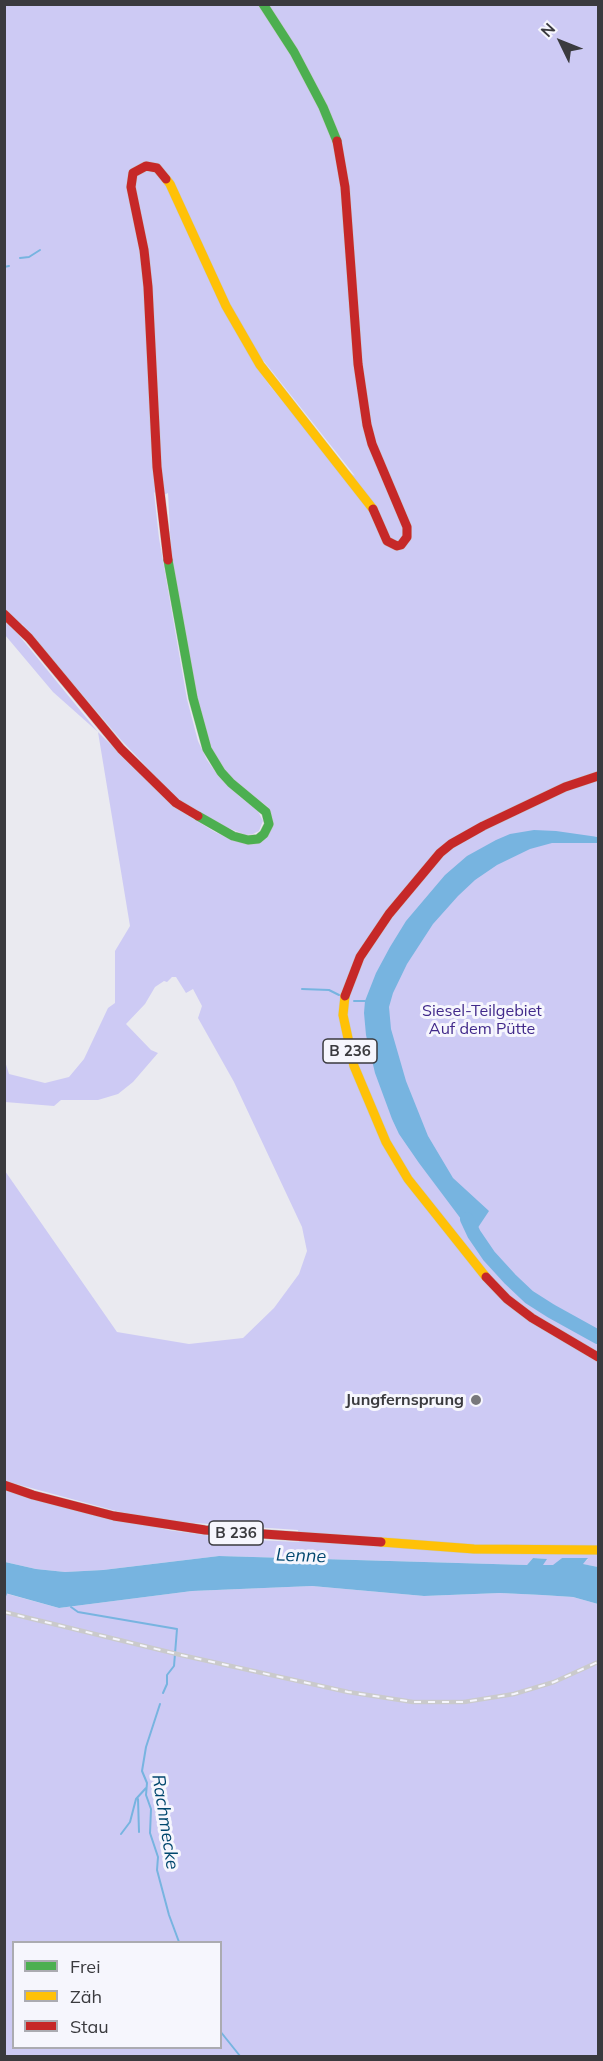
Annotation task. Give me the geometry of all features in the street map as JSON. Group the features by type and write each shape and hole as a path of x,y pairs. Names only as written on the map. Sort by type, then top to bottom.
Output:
{"main road":[{"path":"4,614 29,638 121,749 176,803 233,836 248,840 258,839 264,834 269,824 266,812 231,783 221,772 207,749 193,698 170,574 158,477 148,287 144,250 131,187 134,173 146,166 157,168 170,184 226,306 260,365 370,504 387,541 396,546 407,537 407,527 372,444 367,424 358,364 345,187 336,138 294,52 263,4"},
{"name":"B 236","path":"598,776 565,788 483,826 440,853 389,914 365,950 351,978 345,996 343,1015 354,1066 386,1143 408,1179 482,1273 507,1299 532,1318 598,1357"},
{"name":"B 236","path":"4,1485 114,1516 205,1530 474,1549 598,1550"}],"green space":[{"name":"Siesel-Teilgebiet Auf dem Pütte","path":"5,5 598,5 598,837 594,836 598,838 598,1567 582,1564 588,1559 562,1558 554,1565 542,1565 546,1559 533,1558 527,1565 219,1556 103,1570 65,1572 36,1569 5,1562 5,1488 168,1530 234,1539 299,1542 298,1530 165,1521 116,1511 5,1481 5,1171 117,1332 189,1344 243,1338 274,1308 299,1274 307,1251 302,1227 234,1082 198,1018 202,1006 193,989 186,993 176,977 155,987 145,1004 126,1024 151,1050 158,1053 133,1082 118,1094 98,1100 61,1100 54,1106 5,1102 4,1058 9,1074 45,1083 69,1077 84,1059 108,1008 115,1003 115,951 130,926 98,732 174,807 215,832 232,840 262,842 269,835 273,820 268,807 224,770 211,748 196,694 172,571 168,493 159,497 154,492 159,538 187,699 198,741 219,777 258,811 263,821 259,831 246,835 218,824 177,799 121,740 22,624 18,625 5,612","holes":["263,360 355,476 330,459 254,364"]},
{"path":"5,621 98,732 53,692 5,635"},
{"path":"312,1586 424,1596 500,1593 542,1595 573,1597 598,1604 598,2056 5,2056 4,1593 59,1608 192,1591"}],"shaded area":[{"path":"534,830 598,837 598,843 552,843 530,849 497,865 475,880 433,924 407,964 389,1007 391,1029 406,1081 428,1136 453,1178 489,1211 473,1235 419,1163 399,1134 392,1119 375,1073 366,1035 365,1001 376,973 406,921 445,875 467,856 496,840 510,834"},
{"path":"219,1556 527,1565 533,1558 547,1559 543,1565 553,1565 562,1558 588,1558 583,1564 598,1567 598,1604 573,1597 542,1595 500,1593 424,1596 312,1586 192,1591 59,1608 5,1593 5,1562 36,1569 65,1572 103,1570"}],"waterway":[{"path":"20,258 29,257 40,250"},
{"path":"4,267 9,266"},
{"path":"302,989 329,990 339,995"},
{"path":"354,1001 365,1001"},
{"path":"467,1219 489,1256 529,1297 598,1337"},
{"path":"4,1599 7,1591"},
{"name":"Rachmecke","path":"71,1607 78,1612 177,1629 174,1666 167,1675 167,1684 163,1693"},
{"name":"Rachmecke","path":"160,1704 146,1747 142,1771 147,1783 146,1795 151,1809 150,1833 158,1857 157,1870 179,1941"},
{"path":"121,1834 130,1822 136,1799 146,1788"},
{"path":"138,1799 139,1832"},
{"name":"Rachmecke","path":"222,2034 240,2056"}],"railway":[{"path":"4,1612 348,1692 413,1702 464,1702 514,1694 554,1682 598,1662"}],"traffic: fast":[{"path":"263,4 294,52 323,107 337,141"},
{"path":"168,560 193,698 207,749 221,772 231,783 266,812 269,824 264,834 258,839 248,840 233,836 198,816"}],"traffic: slow":[{"path":"166,179 226,306 260,365 373,509"},
{"path":"345,996 343,1015 354,1066 386,1142 408,1179 486,1277"},
{"path":"381,1542 474,1549 598,1550"}],"traffic: jam":[{"path":"337,141 345,187 358,364 367,425 372,444 407,527 407,537 401,545 397,546 387,541 373,509"},
{"path":"166,179 157,168 146,166 133,173 131,187 144,250 148,287 157,467 168,560"},
{"path":"4,614 29,638 121,749 176,803 198,816"},
{"path":"345,996 360,957 389,914 440,853 483,826 565,787 598,776"},
{"path":"486,1277 507,1299 532,1318 598,1357"},
{"path":"4,1485 114,1516 205,1530 381,1542"}],"place":[{"name":"Jungfernsprung","path":"476,1400"}],"water label":[{"name":"Lenne","path":"301,1556"}]}
